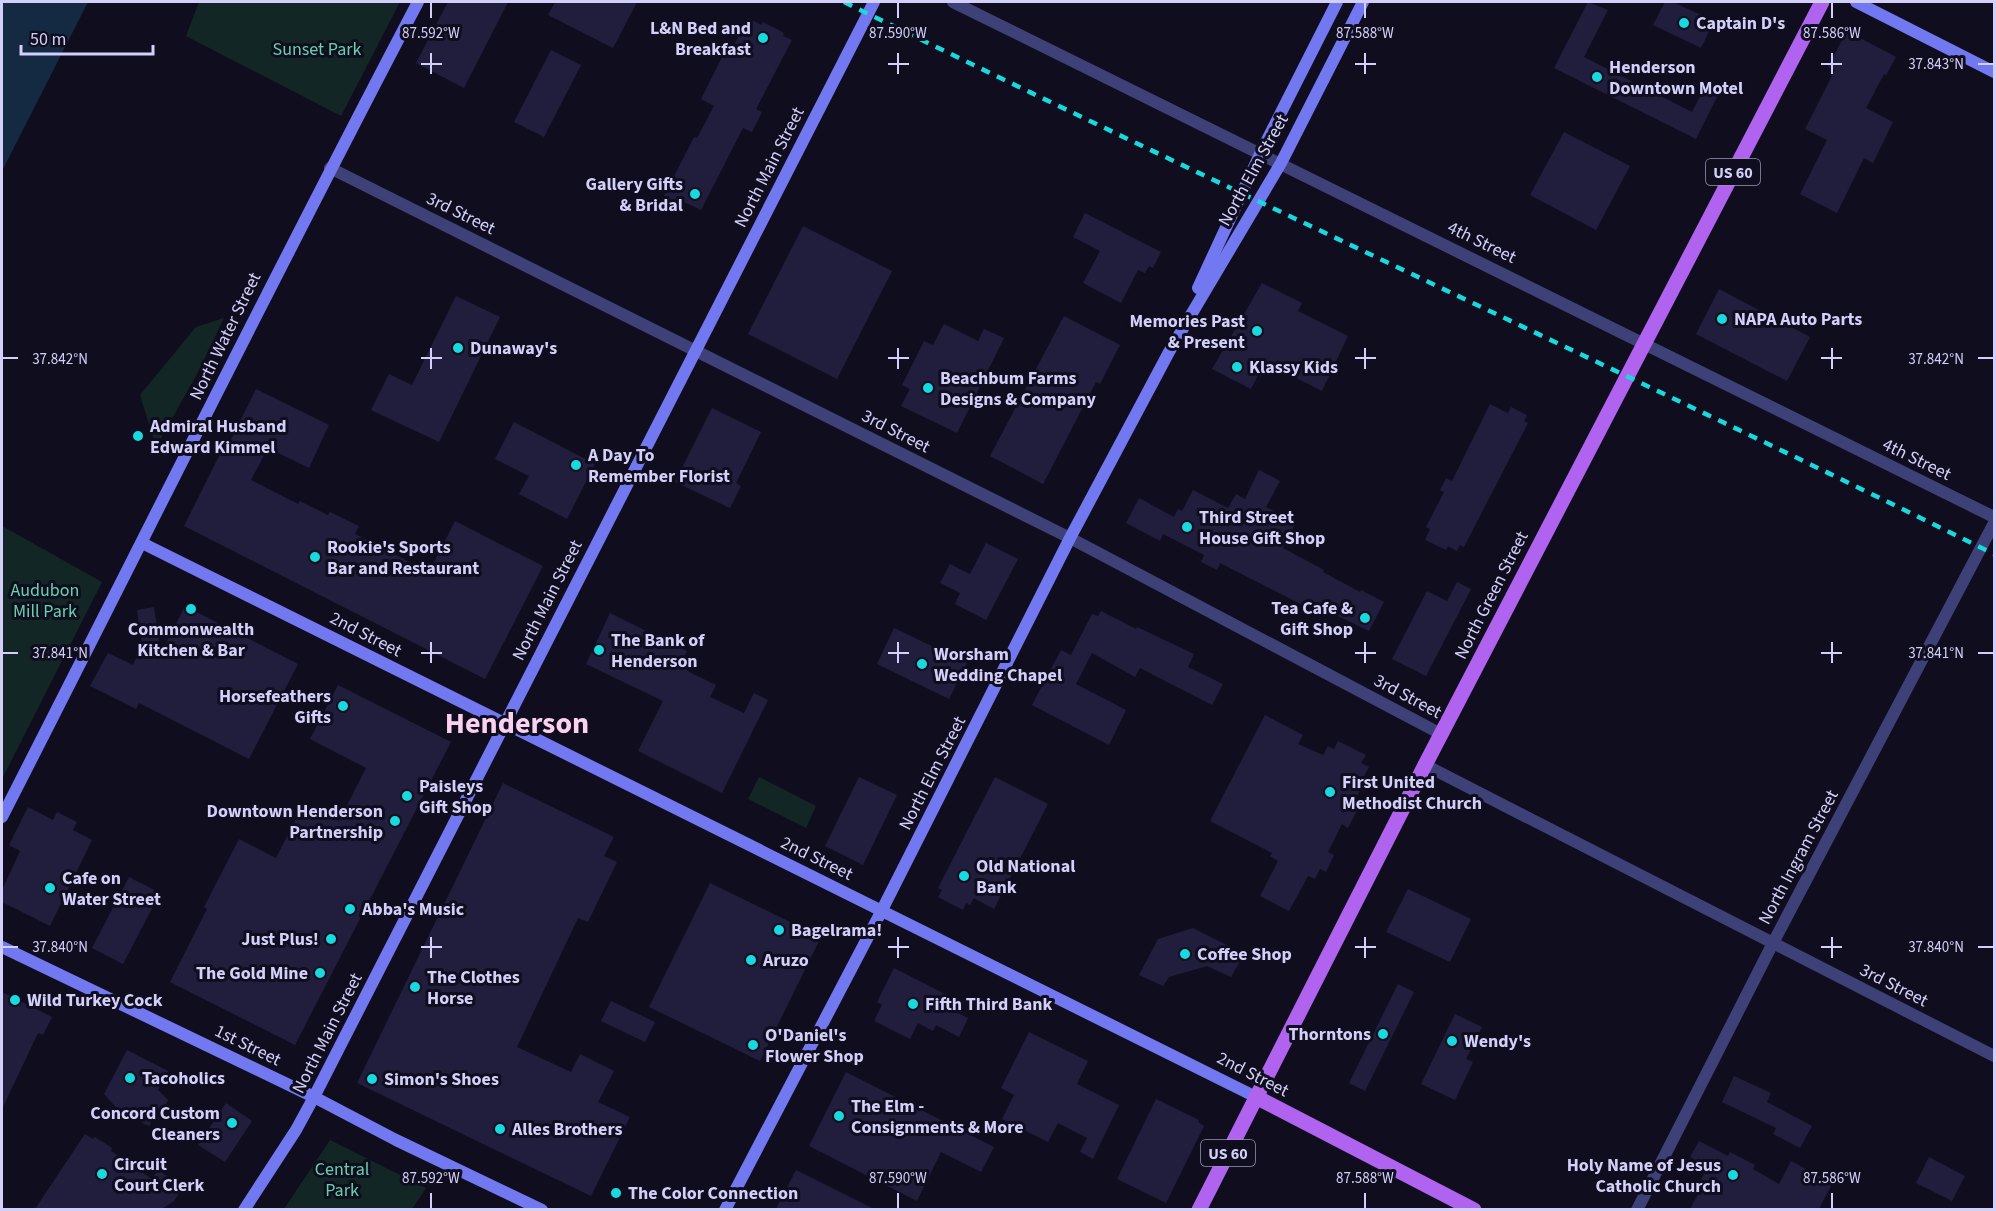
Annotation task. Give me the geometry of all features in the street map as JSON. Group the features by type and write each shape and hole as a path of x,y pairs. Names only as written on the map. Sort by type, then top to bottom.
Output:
{"main road":[{"name":"North Green Street","path":"1199,1209 1441,734 1822,2"},
{"name":"2nd Street","path":"1256,1097 1474,1209"}],"street":[{"name":"North Water Street","path":"2,817 142,543 266,292 418,2"},
{"name":"North Main Street","path":"244,1209 296,1130 314,1097 874,2"},
{"name":"4th Street","path":"953,2 1261,152 1995,517"},
{"name":"North Elm Street","path":"1169,352 1261,152 1337,2"},
{"name":"North Elm Street","path":"725,1209 881,912 1070,538 1169,352 1281,163 1363,2"},
{"path":"1856,2 1995,72"},
{"name":"3rd Street","path":"330,168 1070,538 1441,734"},
{"name":"North Ingram Street","path":"1637,1209 1773,943 1995,523"},
{"name":"2nd Street","path":"142,543 1256,1097"},
{"name":"3rd Street","path":"1425,765 1995,1056"},
{"name":"1st Street","path":"2,946 314,1097 396,1140 542,1209"}],"green space":[{"name":"Sunset Park","path":"199,2 400,2 341,116 186,36"},
{"path":"224,318 197,374 156,447 140,395 196,327"},
{"name":"Audubon Mill Park","path":"2,526 102,582 2,779"},
{"path":"759,777 816,806 806,828 748,799"},
{"name":"Central Park","path":"330,1140 426,1188 412,1209 284,1209"}],"water":[{"path":"2,2 88,2 2,171"}],"building":[{"path":"448,2 508,2 464,88 416,63"},
{"path":"555,2 637,2 613,48 548,15"},
{"name":"Henderson Downtown Motel","path":"1588,2 1608,10 1584,57 1692,112 1705,86 1719,93 1696,139 1554,68"},
{"name":"Captain D's","path":"1665,2 1673,2 1714,21 1701,48 1653,25"},
{"path":"748,18 761,25 763,22 792,40 756,109 762,112 752,132 743,128 701,210 682,201 679,206 663,198 694,137 697,138 714,106 701,99 729,43 734,45"},
{"path":"1847,31 1896,57 1866,108 1893,122 1873,163 1864,158 1837,213 1800,194 1827,140 1805,129 1835,70 1828,66"},
{"path":"551,50 581,65 544,137 514,122"},
{"path":"1564,132 1630,166 1596,230 1530,195"},
{"path":"1085,213 1161,252 1153,268 1149,266 1145,273 1138,270 1121,303 1083,283 1100,251 1073,237"},
{"path":"803,226 892,271 837,379 748,334"},
{"path":"1262,283 1302,303 1298,311 1348,336 1322,391 1265,362 1251,389 1212,369"},
{"path":"1719,289 1810,337 1787,381 1696,334"},
{"path":"456,296 500,317 439,442 371,410 389,374 412,385"},
{"path":"1064,316 1120,345 1100,384 1096,382 1043,484 990,456"},
{"path":"944,324 978,341 984,329 1004,338 957,433 901,406 910,389 902,385 924,341 933,345"},
{"path":"256,389 329,425 309,468 268,448 251,480 298,504 300,501 328,515 330,512 359,526 355,534 429,572 455,521 543,566 485,679 184,526 221,452 224,454"},
{"path":"1490,404 1508,413 1511,407 1527,415 1524,421 1528,423 1464,547 1460,545 1457,551 1448,546 1446,550 1425,540 1430,529 1426,527 1444,492 1440,490 1446,478 1452,481"},
{"path":"712,408 761,432 736,483 741,486 730,508 675,482"},
{"path":"514,422 595,464 567,519 519,494 529,476 495,459"},
{"path":"1259,470 1280,481 1266,507 1296,522 1283,548 1360,592 1361,590 1384,602 1369,631 1313,604 1310,609 1220,563 1217,570 1201,562 1204,555 1163,534 1160,541 1126,523 1139,498 1174,517 1178,509 1182,511 1193,490 1228,508 1236,494 1245,499"},
{"path":"986,543 1018,559 986,620 955,604 960,593 940,583 950,564 970,574"},
{"path":"1457,582 1471,589 1426,676 1392,659 1427,591 1447,601"},
{"path":"185,606 298,664 249,759 139,703 136,709 90,686 108,653 133,665 142,645 137,610 154,607 161,653"},
{"path":"1101,611 1194,654 1188,667 1223,684 1212,705 1140,668 1135,677 1092,653 1076,684 1126,710 1109,745 1032,705 1061,650 1071,655 1092,614 1098,616"},
{"path":"610,613 687,651 681,663 689,672 716,685 710,697 744,713 754,693 768,700 722,793 638,751 663,701 586,664"},
{"name":"Worsham Wedding Chapel","path":"894,628 967,663 949,699 877,664"},
{"path":"338,685 451,742 295,1045 170,982 207,909 204,907 239,839 276,858 304,803 339,821 366,768 310,739"},
{"path":"1265,715 1303,735 1298,744 1323,755 1328,746 1334,749 1338,741 1366,755 1361,763 1369,767 1352,806 1358,809 1348,828 1342,824 1328,852 1334,855 1326,872 1320,869 1315,879 1308,876 1289,911 1260,896 1278,861 1270,856 1272,853 1210,821"},
{"path":"859,777 897,795 863,865 825,846"},
{"path":"995,777 1048,804 994,909 974,898 970,905 966,903 963,910 938,897 942,890 938,888"},
{"path":"503,783 614,837 604,856 617,862 588,922 578,918 517,1047 571,1072 580,1054 614,1071 598,1102 630,1117 591,1196 357,1083"},
{"path":"28,807 53,820 57,812 77,822 73,830 92,840 50,926 2,902 2,890 20,851 9,845"},
{"path":"129,877 160,893 123,964 92,948"},
{"path":"710,883 821,937 760,1061 649,1007"},
{"path":"1408,889 1471,919 1450,962 1386,932"},
{"path":"1193,928 1244,954 1231,977 1207,966 1169,977 1163,986 1139,975 1158,939"},
{"name":"Fifth Third Bank","path":"894,968 951,997 945,1007 968,1018 959,1037 936,1025 933,1031 918,1023 910,1039 874,1021 882,1005 877,1002"},
{"path":"1398,984 1414,992 1365,1091 1349,1083"},
{"path":"2,992 52,1017 43,1035 38,1033 2,1109"},
{"path":"611,1001 655,1022 645,1042 601,1021"},
{"path":"1455,1014 1482,1027 1466,1059 1473,1062 1455,1100 1421,1084"},
{"path":"1029,1032 1088,1061 1077,1084 1119,1105 1093,1159 1080,1152 1087,1138 1058,1123 1048,1142 1002,1119 1014,1095 1001,1088"},
{"path":"127,1050 168,1071 158,1090 168,1100 159,1120 154,1117 149,1126 122,1114 104,1094"},
{"path":"846,1072 994,1147 981,1172 941,1152 917,1201 809,1146"},
{"path":"1734,1076 1771,1093 1767,1102 1812,1126 1800,1148 1773,1134 1776,1128 1722,1102"},
{"path":"1156,1099 1199,1120 1198,1122 1204,1126 1166,1203 1117,1179"},
{"path":"226,1103 252,1121 225,1162 198,1145"},
{"name":"Circuit Court Clerk","path":"85,1134 93,1139 95,1137 112,1148 111,1151 152,1179 158,1170 183,1187 174,1201 162,1209 35,1209"},
{"path":"1699,1141 1728,1156 1730,1152 1755,1165 1753,1169 1779,1184 1791,1161 1823,1178 1821,1181 1831,1186 1819,1209 1690,1209 1703,1185 1699,1183 1708,1167 1690,1157"},
{"path":"1929,1157 1965,1176 1952,1201 1916,1183"},
{"path":"796,1170 874,1209 776,1209"}],"railway":[{"path":"844,2 1994,554"}],"place":[{"name":"Captain D's","path":"1684,23"},
{"name":"L&N Bed and Breakfast","path":"763,38"},
{"name":"Henderson Downtown Motel","path":"1597,77"},
{"name":"Gallery Gifts & Bridal","path":"695,194"},
{"name":"NAPA Auto Parts","path":"1722,319"},
{"name":"Memories Past & Present","path":"1257,331"},
{"name":"Dunaway's","path":"458,348"},
{"name":"Klassy Kids","path":"1237,367"},
{"name":"Beachbum Farms Designs & Company","path":"928,388"},
{"name":"Admiral Husband Edward Kimmel","path":"138,436"},
{"name":"A Day To Remember Florist","path":"576,465"},
{"name":"Third Street House Gift Shop","path":"1187,527"},
{"name":"Rookie's Sports Bar and Restaurant","path":"315,557"},
{"name":"Commonwealth Kitchen & Bar","path":"191,609"},
{"name":"Tea Cafe & Gift Shop","path":"1365,618"},
{"name":"The Bank of Henderson","path":"599,650"},
{"name":"Worsham Wedding Chapel","path":"922,664"},
{"name":"Horsefeathers Gifts","path":"343,706"},
{"name":"First United Methodist Church","path":"1330,792"},
{"name":"Paisleys Gift Shop","path":"407,796"},
{"name":"Downtown Henderson Partnership","path":"395,821"},
{"name":"Old National Bank","path":"964,876"},
{"name":"Cafe on Water Street","path":"50,888"},
{"name":"Abba's Music","path":"350,909"},
{"name":"Bagelrama!","path":"779,930"},
{"name":"Just Plus!","path":"331,939"},
{"name":"Coffee Shop","path":"1185,954"},
{"name":"Aruzo","path":"751,960"},
{"name":"The Gold Mine","path":"320,973"},
{"name":"The Clothes Horse","path":"415,987"},
{"name":"Wild Turkey Cock","path":"15,1000"},
{"name":"Fifth Third Bank","path":"913,1004"},
{"name":"Thorntons","path":"1383,1034"},
{"name":"Wendy's","path":"1452,1041"},
{"name":"O'Daniel's Flower Shop","path":"753,1045"},
{"name":"Tacoholics","path":"130,1078"},
{"name":"Simon's Shoes","path":"372,1079"},
{"name":"The Elm - Consignments & More","path":"839,1116"},
{"name":"Concord Custom Cleaners","path":"232,1123"},
{"name":"Alles Brothers","path":"500,1129"},
{"name":"Circuit Court Clerk","path":"102,1174"},
{"name":"Holy Name of Jesus Catholic Church","path":"1733,1175"},
{"name":"The Color Connection","path":"616,1193"}],"district":[{"name":"Henderson","path":"517,723"}]}
